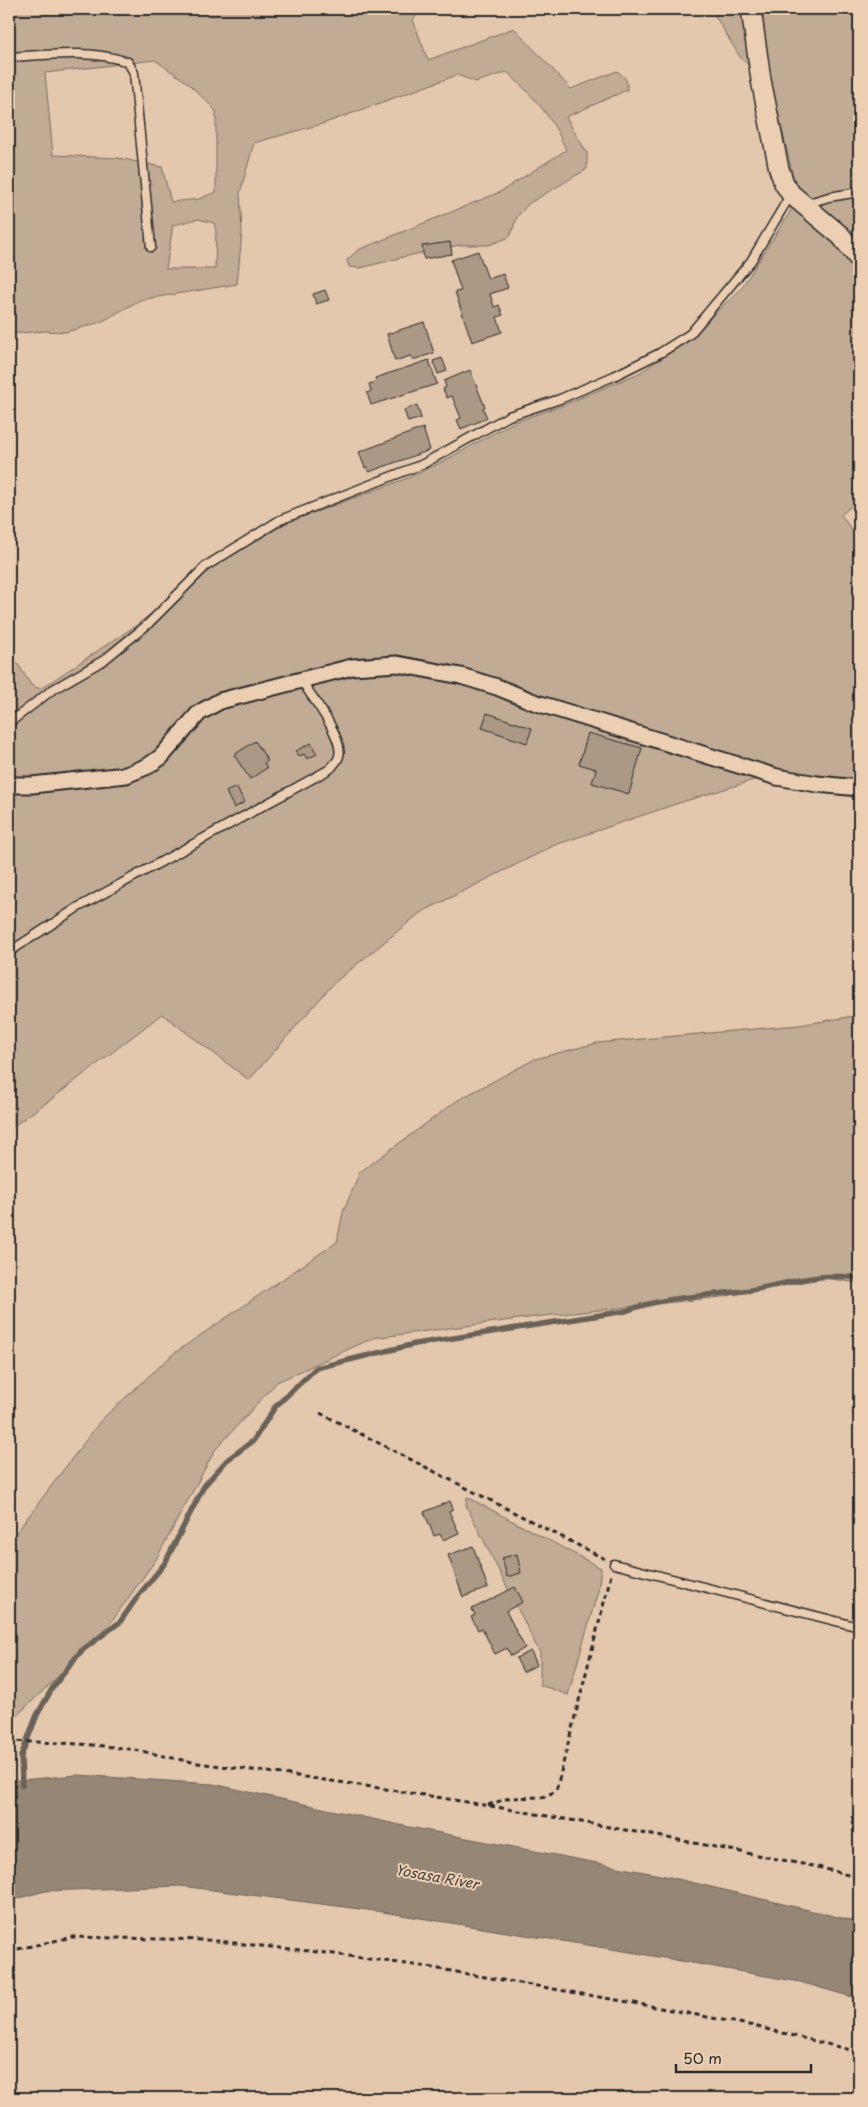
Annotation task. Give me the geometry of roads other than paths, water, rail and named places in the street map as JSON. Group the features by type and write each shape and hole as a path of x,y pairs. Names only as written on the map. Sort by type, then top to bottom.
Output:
{"street":[{"path":"751,9 761,80 779,169 784,183 797,199 841,236 859,259"},
{"path":"9,785 32,785 126,775 148,766 161,756 199,713 220,701 352,667 397,664 461,676 497,687 534,702 777,776 817,784 859,788"}],"lane":[{"path":"9,57 71,54 112,56 128,62 134,73 151,247"},
{"path":"9,723 52,690 104,660 147,625 206,566 280,520 423,464 508,416 560,399 614,376 660,353 690,334 751,261 797,199 829,197 859,192"},
{"path":"9,952 77,908 330,769 339,759 340,750 337,738 300,679"},
{"path":"614,1564 859,1627"}],"water":[{"name":"Yosasa River","path":"77,1775 213,1784 409,1827 665,1876 859,1922 859,1999 800,1982 630,1952 383,1912 181,1886 45,1891 9,1901 9,1781"}],"waterway":[{"path":"22,1785 21,1756 37,1715 53,1687 81,1651 120,1622 165,1563 204,1486 227,1460 253,1441 275,1407 316,1368 415,1344 626,1311 674,1299 757,1289 819,1277 845,1276 859,1278"}]}
